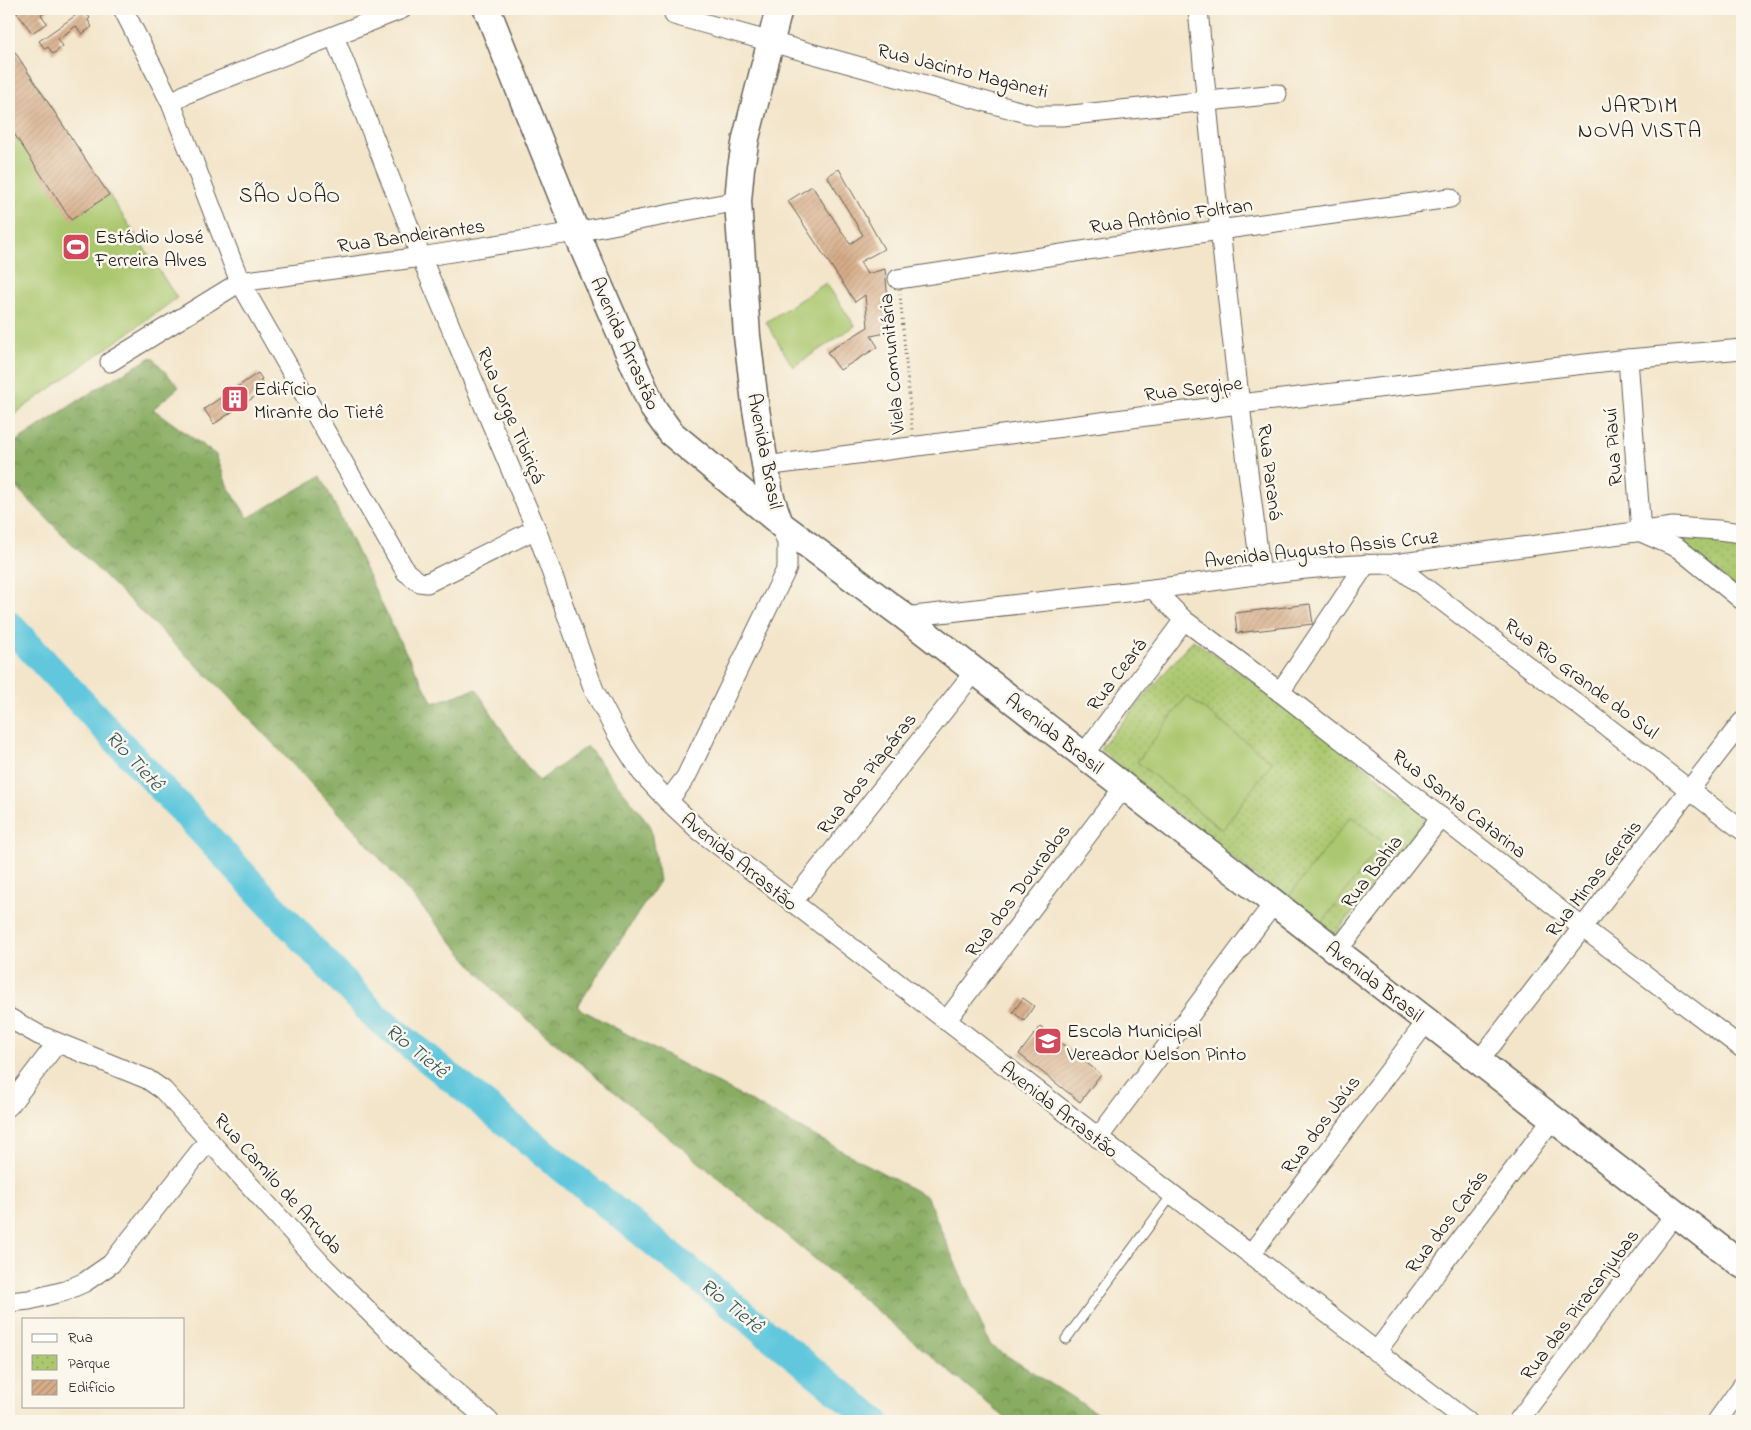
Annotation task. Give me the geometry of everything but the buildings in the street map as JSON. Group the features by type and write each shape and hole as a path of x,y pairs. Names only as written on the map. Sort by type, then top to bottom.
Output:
{"street":[{"path":"123,9 171,102 240,282 406,572 419,582 427,583 536,529"},
{"path":"171,102 188,93 402,9"},
{"name":"Avenida Arrastão","path":"487,9 576,232 653,408 671,433 780,524 786,543 787,568 686,777 668,801 700,831 792,903 1467,1421"},
{"name":"Avenida Brasil","path":"779,9 746,138 738,201 747,336 770,495 780,524 975,671 1742,1265"},
{"name":"Rua Paraná","path":"1198,9 1219,230 1261,574"},
{"name":"Rua Jacinto Maganeti","path":"674,15 770,40 1037,116 1062,116 1277,94"},
{"name":"Rua Jorge Tibiriçá","path":"334,36 421,257 536,529 594,690 617,734 642,773 668,801"},
{"name":"Rua Antônio Foltran","path":"898,279 1219,230 1450,198"},
{"name":"Rua Bandeirantes","path":"110,362 240,282 421,257 576,232 738,201"},
{"name":"Rua Sergipe","path":"765,466 1239,404 1628,359 1736,351"},
{"name":"Rua Piauí","path":"1628,359 1641,532"},
{"name":"Avenida Augusto Assis Cruz","path":"904,617 1153,589 1261,574 1366,564 1394,564 1673,527 1742,533"},
{"path":"1641,532 1678,548 1742,600"},
{"path":"1280,692 1366,564"},
{"name":"Rua Rio Grande do Sul","path":"1394,564 1742,830"},
{"name":"Rua Santa Catarina","path":"1153,589 1184,620 1280,692 1583,928 1742,1048"},
{"name":"Rua Ceará","path":"1083,755 1184,620"},
{"name":"Rua dos Piapáras","path":"792,903 975,671"},
{"name":"Rua Minas Gerais","path":"1479,1061 1742,722"},
{"name":"Rua dos Dourados","path":"946,1021 1124,787"},
{"name":"Rua Bahia","path":"1337,951 1441,817"},
{"path":"1098,1138 1274,903"},
{"name":"Rua Camilo de Arruda","path":"9,1018 58,1043 147,1079 163,1090 324,1267 417,1359 489,1421"},
{"name":"Rua dos Jaús","path":"1250,1255 1427,1020"},
{"path":"9,1106 58,1043"},
{"name":"Rua dos Carás","path":"1376,1352 1553,1118"},
{"path":"9,1302 65,1292 85,1282 111,1264 209,1140"},
{"name":"Rua das Piracanjubas","path":"1518,1421 1676,1213"},
{"path":"1716,1421 1742,1386"}],"lane":[{"path":"1066,1339 1172,1195"}],"path":[{"name":"Viela Comunitária","path":"898,279 914,445"}],"green space":[{"name":"Estádio José Ferreira Alves","path":"9,43 177,298 9,418"},
{"path":"826,283 855,326 793,367 766,322"},
{"path":"152,357 179,387 153,409 216,455 227,485 248,518 321,476 396,634 433,703 476,689 520,758 539,781 587,746 650,825 659,881 577,1007 927,1197 990,1345 1109,1421 1009,1421 495,992 358,833 225,693 91,563 9,480 9,434 15,442 104,384"},
{"path":"1688,536 1742,541 1742,593 1677,539"},
{"path":"1193,640 1276,698 1428,816 1336,934 1281,896 1129,776 1100,748"},
{"path":"1187,696 1272,762 1222,830 1137,762"},
{"path":"1351,816 1383,842 1321,924 1288,897"}],"waterway":[{"name":"Rio Tietê","path":"9,625 376,1017 875,1421"}],"place":[{"name":"Estádio José Ferreira Alves","path":"76,247"},
{"name":"Edifício Mirante do Tietê","path":"235,399"},
{"name":"Escola Municipal Vereador Nelson Pinto","path":"1048,1041"}],"district":[{"name":"JARDIM NOVA VISTA","path":"1640,116"},
{"name":"SÃO JOÃO","path":"290,195"}]}
